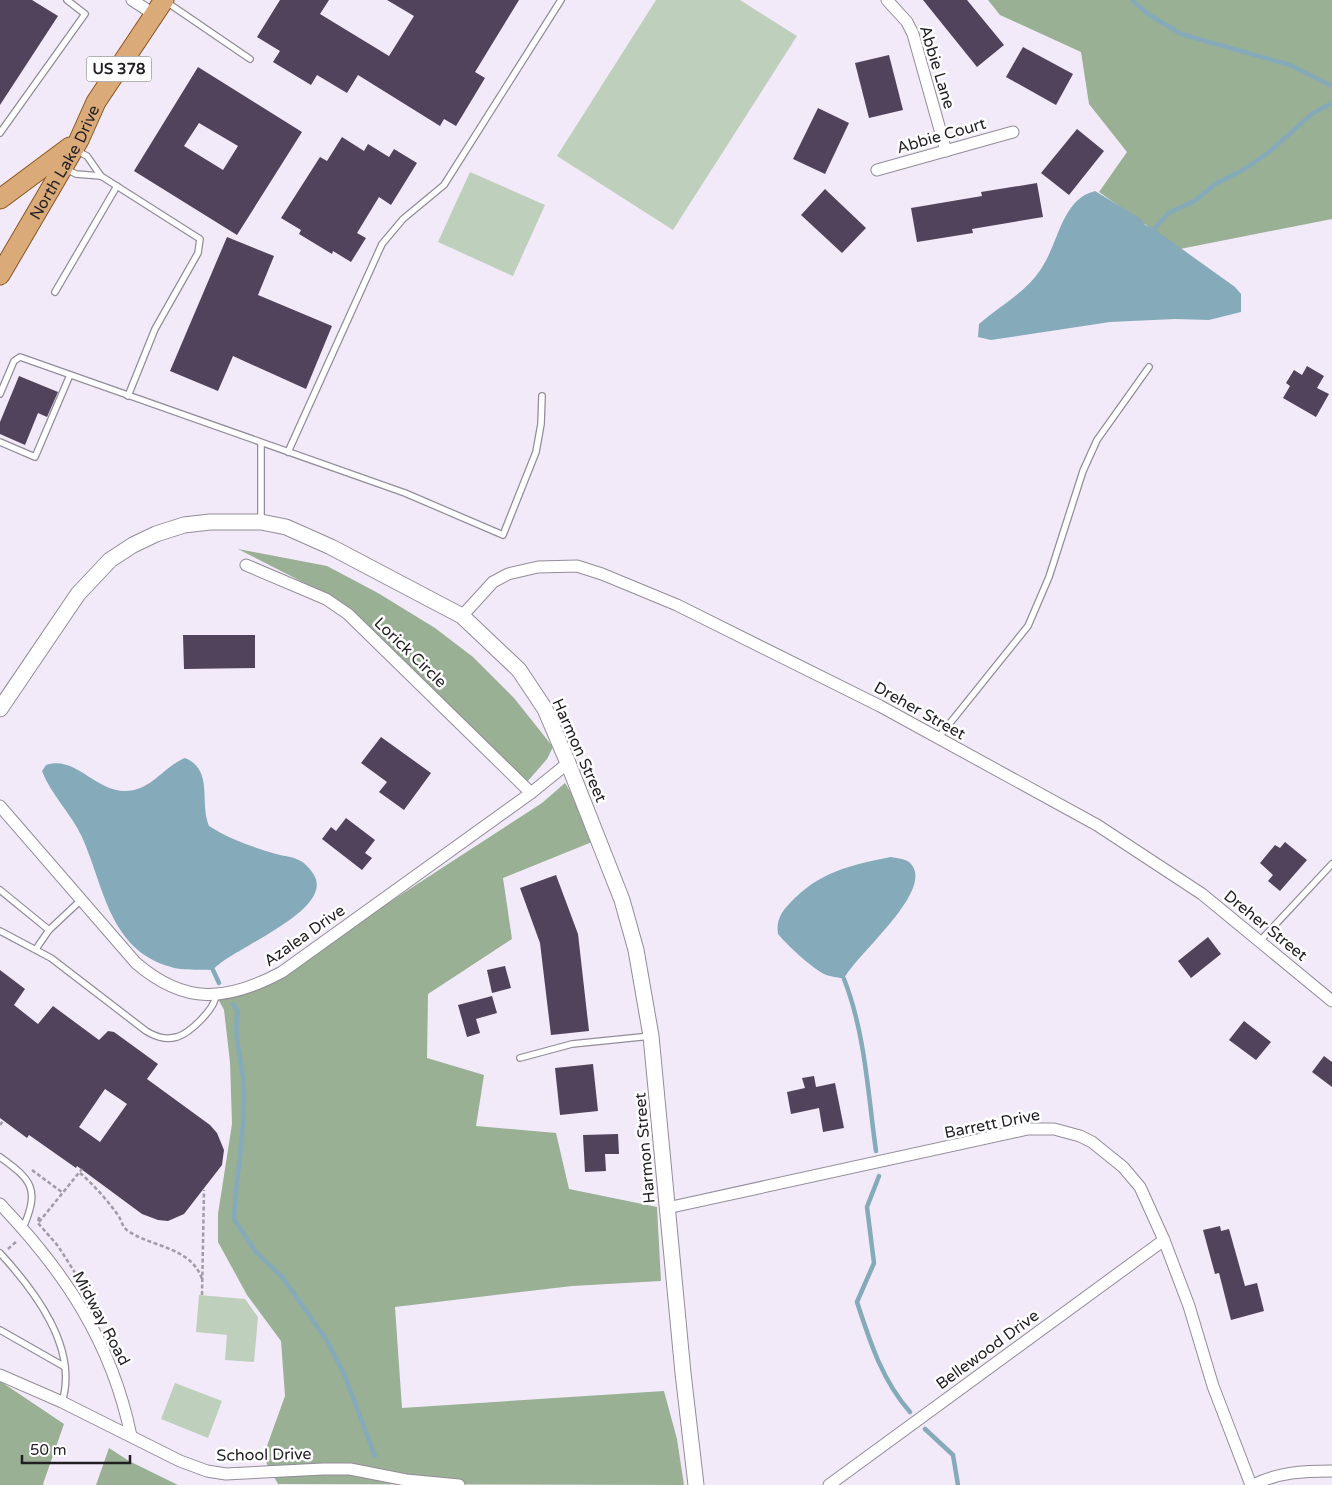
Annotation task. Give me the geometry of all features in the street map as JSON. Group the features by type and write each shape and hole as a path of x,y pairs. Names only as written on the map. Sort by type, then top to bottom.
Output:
{"main road":[{"name":"North Lake Drive","path":"0,275 76,145 96,102 159,8"},
{"name":"US 378","path":"0,199 76,145"}],"street":[{"path":"132,0 159,8"},
{"name":"Abbie Lane","path":"887,0 898,10 913,34 946,151"},
{"name":"Abbie Court","path":"877,170 1013,132"},
{"name":"Harmon Street","path":"0,709 78,594 110,560 133,545 184,525 210,522 261,522 286,527 308,536 416,590 462,616 518,670 545,709 568,762 622,900 639,967 651,1036 683,1373 696,1485"},
{"name":"Lorick Circle","path":"246,565 326,599 348,614 531,793"},
{"name":"Dreher Street","path":"462,616 493,582 508,574 538,567 577,566 602,574 738,634 938,738 1097,825 1202,894 1332,1001"},
{"name":"Azalea Drive","path":"0,806 136,963 155,978 185,992 216,995 258,984 282,972 531,793 568,762"},
{"name":"Barrett Drive","path":"668,1208 1028,1130 1054,1129 1080,1136 1092,1142 1123,1167 1147,1198 1189,1306 1213,1386 1252,1485"},
{"name":"Midway Road","path":"0,1204 58,1269 80,1305 102,1348 119,1388 131,1436"},
{"name":"Bellewood Drive","path":"829,1485 1164,1240"},
{"name":"School Drive","path":"0,1375 62,1402 193,1467 226,1474 323,1468 350,1470 406,1480 459,1485"},
{"path":"1252,1485 1282,1474 1332,1470"}],"lane":[{"path":"0,133 84,14 67,0"},
{"path":"288,452 382,244 403,219 444,185 561,0"},
{"path":"159,8 250,59"},
{"path":"76,145 87,156 101,176 200,239 200,246 154,329 128,396"},
{"path":"62,168 76,174 101,176"},
{"path":"54,292 118,186"},
{"path":"0,394 14,360 20,357 406,493 504,535 536,452 541,424 542,396"},
{"path":"938,738 1028,626 1048,577 1083,471 1097,440 1150,367"},
{"path":"0,442 35,457 70,375"},
{"path":"261,522 262,443"},
{"path":"1260,941 1332,864"},
{"path":"0,890 49,930"},
{"path":"36,949 49,930 81,900"},
{"path":"0,931 51,958 146,1031 158,1037 169,1038 181,1035 212,1009 216,995"},
{"path":"520,1058 572,1044 651,1036"},
{"path":"0,1157 23,1174 31,1188 31,1208 23,1228"},
{"path":"0,1252 19,1274 45,1313 54,1332 65,1367 66,1388 62,1402"},
{"path":"0,1330 65,1367"}],"path":[{"path":"0,1125 3,1121"},
{"path":"38,1223 82,1170"},
{"path":"80,1173 92,1183 118,1216 124,1228 149,1242 183,1254 197,1268 202,1280"},
{"path":"202,1295 204,1190"}],"green space":[{"path":"656,0 740,0 797,36 673,230 557,156"},
{"path":"988,0 1332,0 1332,219 1180,249 1099,192 1127,152 1089,104 1081,52 1000,15"},
{"path":"470,172 545,205 513,276 438,242"},
{"path":"238,549 327,566 378,593 435,628 473,657 514,698 553,747 547,759 527,782 357,617 332,597"},
{"path":"565,783 580,807 592,842 503,878 512,939 428,994 427,1058 484,1075 476,1126 556,1133 569,1189 657,1207 661,1281 572,1286 395,1307 402,1408 664,1391 677,1439 684,1485 278,1484 263,1457 285,1396 281,1341 247,1295 218,1242 218,1214 232,1124 230,1062 224,1010 216,995 282,972 542,803"},
{"path":"199,1295 245,1299 258,1317 254,1362 225,1360 227,1335 196,1332"},
{"path":"0,1381 64,1424 44,1485 0,1485"},
{"path":"175,1383 222,1401 208,1438 161,1419"},
{"path":"109,1448 129,1461 178,1485 96,1485"}],"water":[{"path":"1095,191 1141,219 1145,225 1154,229 1235,287 1241,294 1241,312 1209,320 1175,319 1110,322 991,340 978,337 979,324 1023,290 1038,274 1063,221 1076,202 1084,195"},
{"path":"185,758 194,763 200,770 203,778 206,817 209,826 241,842 301,861 312,872 317,886 311,900 298,914 223,961 213,970 176,968 150,959 134,946 121,931 103,895 82,837 50,788 42,771 46,765 56,763 66,765 104,786 125,791 134,790 150,783"},
{"path":"891,857 909,862 915,874 913,888 905,904 851,968 844,979 826,975 819,971 800,956 778,934 780,917 784,910 801,892 812,884 836,871"}],"building":[{"path":"0,0 32,0 58,16 0,105"},
{"path":"280,0 329,0 320,14 389,56 414,16 387,0 519,0 475,72 485,78 456,126 444,119 440,126 358,75 347,93 317,75 311,85 273,62 280,51 257,37"},
{"path":"923,0 967,0 1004,45 977,67"},
{"path":"1023,47 1073,74 1056,105 1006,77"},
{"path":"889,55 903,110 869,118 855,63"},
{"path":"198,67 302,132 237,235 134,171","holes":["199,123 238,146 223,170 184,146"]},
{"path":"818,108 849,123 825,174 793,159"},
{"path":"1077,129 1104,151 1069,195 1041,173"},
{"path":"342,137 364,151 368,144 389,157 394,149 417,163 391,205 379,197 357,233 366,238 351,262 333,251 332,254 299,234 301,230 281,218 320,157 327,161"},
{"path":"1037,183 1043,217 972,229 973,233 917,242 911,208 982,196 981,192"},
{"path":"825,189 866,228 842,253 801,215"},
{"path":"227,237 274,256 258,295 332,326 306,389 233,356 218,391 170,371"},
{"path":"1307,366 1324,376 1317,388 1329,394 1316,417 1283,398 1290,386 1286,383 1294,370 1302,375"},
{"path":"19,376 58,392 47,417 38,413 25,445 0,434 0,422"},
{"path":"183,635 255,635 255,668 184,669"},
{"path":"381,737 431,773 404,810 379,792 387,782 361,763"},
{"path":"346,818 375,840 365,853 372,858 362,870 322,839 331,827 336,831"},
{"path":"1285,842 1307,860 1280,891 1268,881 1273,875 1260,863 1275,845 1280,848"},
{"path":"556,875 578,934 589,1031 551,1035 540,943 520,888"},
{"path":"1208,937 1221,954 1191,978 1178,961"},
{"path":"505,966 511,988 492,993 487,970"},
{"path":"0,970 25,989 14,1005 38,1024 53,1006 99,1040 108,1031 114,1032 158,1064 147,1079 210,1125 217,1133 224,1150 222,1165 184,1214 168,1221 158,1220 142,1214 77,1166 76,1168 29,1135 27,1138 0,1118","holes":["105,1089 127,1104 100,1142 79,1127"]},
{"path":"492,996 497,1013 476,1019 480,1033 467,1037 458,1005"},
{"path":"1244,1021 1271,1042 1256,1060 1229,1040"},
{"path":"1324,1056 1332,1062 1332,1087 1312,1072"},
{"path":"593,1064 598,1111 560,1115 555,1068"},
{"path":"814,1076 816,1087 835,1083 844,1128 823,1132 819,1108 791,1114 787,1092 805,1088 802,1078"},
{"path":"618,1134 619,1154 605,1154 606,1171 585,1172 583,1135"},
{"path":"1220,1226 1221,1231 1229,1229 1245,1286 1257,1283 1264,1311 1231,1320 1219,1273 1215,1274 1203,1230"}],"waterway":[{"path":"1132,0 1148,14 1181,34 1290,65 1332,86"},
{"path":"1154,229 1169,213 1196,200 1215,184 1243,170 1268,153 1313,113 1332,103"},
{"path":"213,970 219,983"},
{"path":"844,979 857,1020 876,1151"},
{"path":"233,1004 238,1011 236,1030 244,1091 234,1219 256,1252 283,1278 326,1339 344,1374 375,1456"},
{"path":"879,1176 867,1207 874,1263 857,1302 884,1374 910,1412"},
{"path":"925,1429 953,1455 958,1485"}]}
